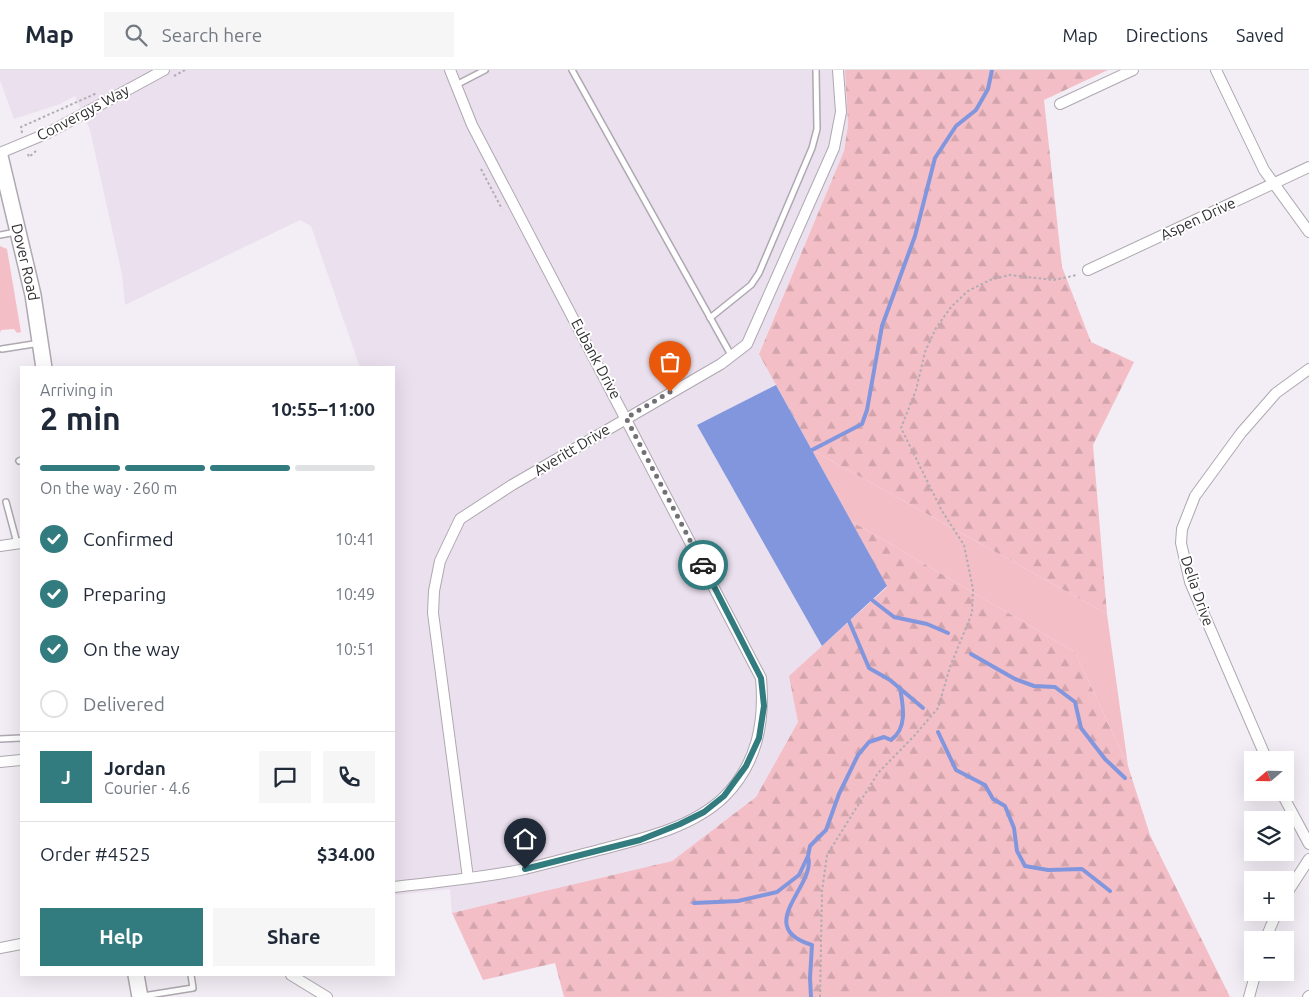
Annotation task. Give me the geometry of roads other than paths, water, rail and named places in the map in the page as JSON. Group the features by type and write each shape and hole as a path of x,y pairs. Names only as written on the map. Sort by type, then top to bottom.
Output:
{"main road":[{"name":"Dover Road","path":"0,155 33,295 44,366"},
{"path":"136,976 140,997"}],"street":[{"name":"Convergys Way","path":"0,155 48,133 164,70"},
{"name":"Eubank Drive","path":"395,887 525,869 631,842 680,824 704,812 724,796 746,766 759,738 764,706 761,678 488,157 472,125 450,70"},
{"name":"Averitt Drive","path":"468,878 433,613 434,591 440,561 460,519 731,356 747,344 834,148 841,112 838,70"},
{"path":"1060,104 1133,70"},
{"path":"1216,70 1264,170 1309,232"},
{"name":"Aspen Drive","path":"1088,270 1309,167"},
{"name":"Delia Drive","path":"1263,751 1190,582 1181,542 1182,529 1195,496 1241,433 1276,393 1309,369"},
{"path":"0,546 19,543"},
{"path":"0,762 20,760"},
{"path":"1286,801 1309,844"},
{"path":"1294,882 1309,859"},
{"path":"0,948 20,944"},
{"path":"293,976 327,997"},
{"path":"1249,997 1253,981"}],"lane":[{"path":"456,86 485,70"},
{"path":"572,70 731,356"},
{"path":"710,318 751,285 758,275 773,241 812,148 817,129 816,70"},
{"path":"0,235 19,231"},
{"path":"2,349 40,343"},
{"path":"6,502 19,543"},
{"path":"0,739 20,738"},
{"path":"140,997 193,988 192,976"}],"water":[{"path":"776,385 887,586 822,646 697,425"}],"waterway":[{"path":"812,450 862,424 867,410 882,326 915,236 935,158 956,126 976,110 988,89 992,70"},
{"path":"872,600 894,617 927,624 948,633"},
{"path":"849,621 869,668 890,680 923,708"},
{"path":"971,654 1015,679 1034,686 1055,687 1075,702 1081,728 1105,759 1125,778"},
{"path":"694,903 738,901 777,892 799,875 808,856 810,846 826,830 839,794 858,755 869,742 884,737 891,740 900,729 903,716 900,688"},
{"path":"938,732 956,770 985,785 993,799 1005,806 1014,828 1017,851 1025,866 1048,870 1082,869 1110,891"},
{"path":"808,857 808,868 791,905 787,917 787,928 795,937 812,945 811,997"}]}
